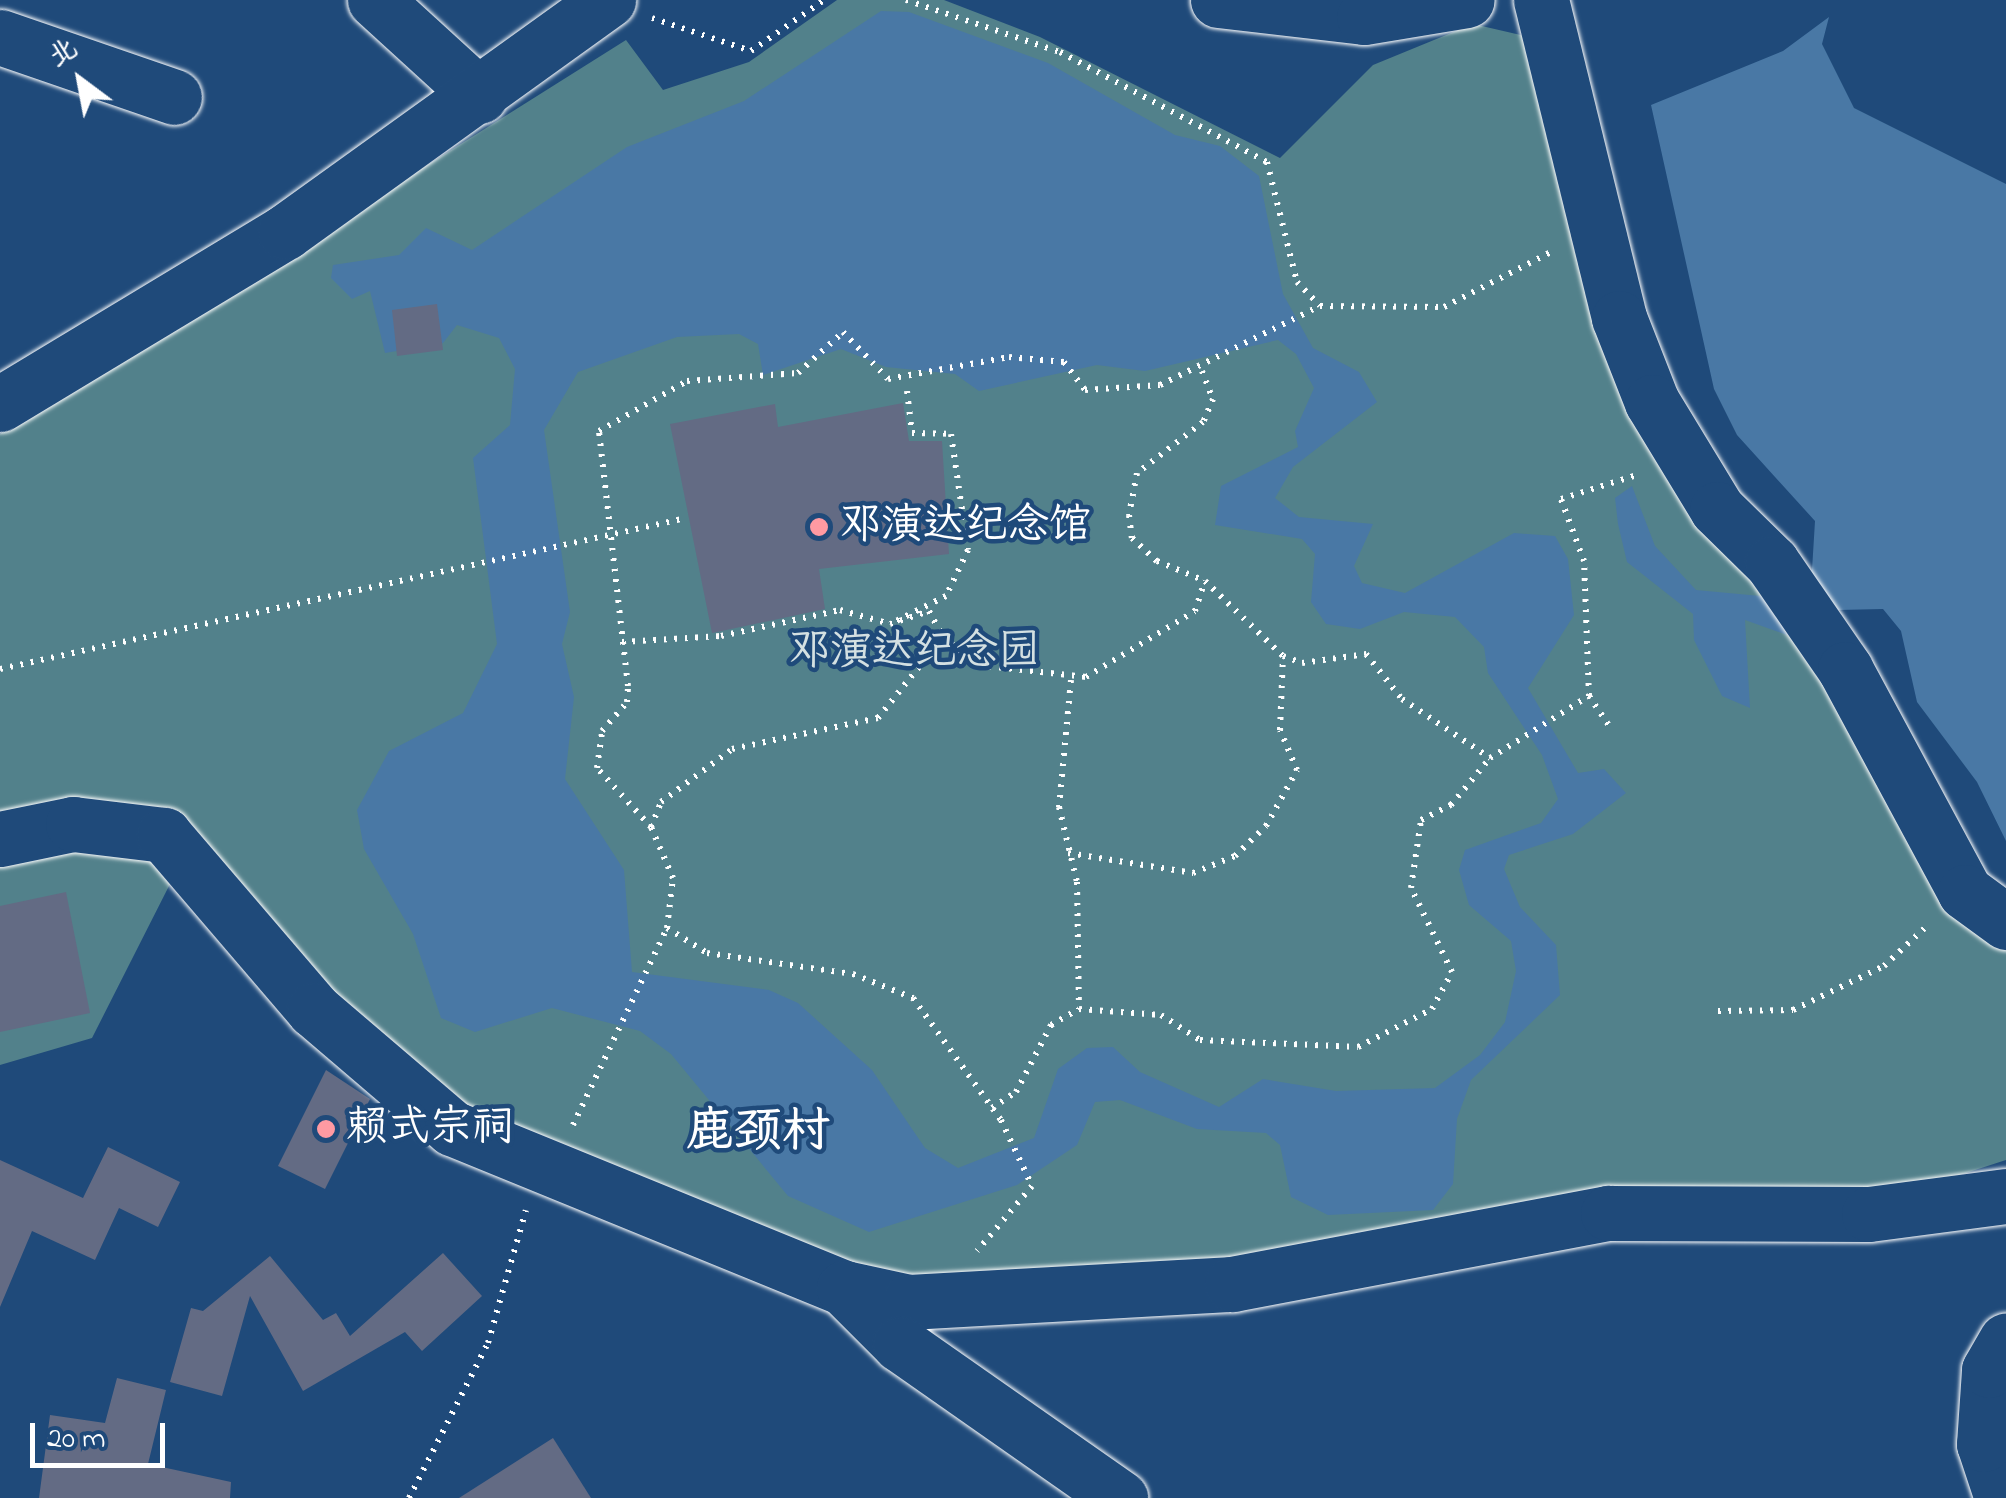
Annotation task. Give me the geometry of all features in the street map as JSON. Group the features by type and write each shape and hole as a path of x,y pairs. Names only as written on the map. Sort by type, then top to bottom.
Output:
{"street":[{"path":"375,0 480,96"},
{"path":"1218,0 1364,17 1466,0"},
{"path":"1541,0 1595,193 1594,217 1619,318 1680,458 1772,563 1986,907"},
{"path":"0,404 218,275 480,96 607,1"},
{"path":"0,37 174,97"},
{"path":"0,839 73,824 164,835 314,1010 452,1128 844,1288 909,1302 1232,1284 1608,1213 1869,1214 2006,1196"},
{"path":"844,1288 900,1344 1120,1498"},
{"path":"2002,1498 1984,1444 1989,1370 2006,1340"}],"path":[{"path":"607,1 751,52 824,0"},
{"path":"906,0 1060,52 1267,162 1298,282 1320,306"},
{"path":"409,1498 488,1344 515,1226 550,1170 622,1035 668,928 673,878 651,827 596,768 602,730 627,702 599,431 687,382 719,376 798,374 843,332 888,378 1009,358 1064,362 1086,390 1114,393 1202,372 1320,306 1444,307 1520,275 1594,217"},
{"path":"1202,372 1213,399 1203,422 1136,473 1129,515 1132,538 1157,560 1205,582 1283,656 1302,663 1366,654 1402,699 1490,758"},
{"path":"890,624 946,596 968,550 951,434 912,433 907,392"},
{"path":"1611,729 1589,696 1584,561 1560,499 1680,458"},
{"path":"0,669 686,518"},
{"path":"622,642 722,636 840,610 890,624 929,611 943,638 978,665 1071,680 1102,670 1196,611 1205,582"},
{"path":"651,827 661,802 732,749 878,718 943,638"},
{"path":"1068,853 1194,873 1235,856 1266,826 1297,770 1280,730 1283,656"},
{"path":"1071,680 1061,716 1068,853 1082,931 1078,1009"},
{"path":"992,1108 1016,1092 1051,1025 1078,1009 1160,1016 1200,1040 1358,1046 1432,1009 1452,972 1411,888 1410,859 1421,820 1451,805 1490,758 1558,722 1589,696"},
{"path":"1718,1011 1793,1010 1884,966 1986,907"},
{"path":"668,928 707,954 853,974 913,998 992,1108 1004,1138 1032,1186 975,1253 961,1300"}],"green space":[{"name":"邓演达纪念园","path":"837,0 944,0 1040,37 1280,158 1373,65 1473,24 1525,36 1702,506 2006,943 2006,1160 1901,1194 1266,1263 890,1289 550,1170 170,884 92,1038 0,1065 0,434 626,40 663,90 749,62"}],"water":[{"path":"881,11 909,12 1048,63 1175,135 1220,146 1259,176 1283,294 1313,348 1359,372 1377,402 1293,467 1275,498 1299,517 1373,524 1354,566 1362,583 1405,593 1514,533 1555,536 1568,559 1574,615 1528,688 1578,773 1604,769 1626,793 1573,834 1509,855 1504,869 1520,907 1556,945 1560,995 1471,1080 1457,1119 1453,1184 1433,1210 1328,1215 1291,1197 1280,1145 1266,1133 1197,1129 1120,1100 1095,1102 1077,1145 1017,1185 869,1232 788,1196 671,1054 640,1031 552,1008 475,1032 441,1018 413,934 364,849 357,810 389,751 463,713 497,644 473,458 510,425 515,369 499,338 457,325 443,343 385,353 370,291 352,299 331,278 333,265 399,255 426,228 472,250 627,147 744,101","holes":["739,334 758,344 763,375 841,349 886,367 955,374 979,391 1097,365 1145,371 1278,340 1296,354 1314,388 1295,431 1298,447 1221,486 1215,525 1302,539 1315,554 1311,602 1326,624 1360,629 1404,612 1455,617 1484,647 1488,673 1542,755 1558,799 1541,823 1465,850 1459,870 1469,905 1511,941 1516,971 1505,1022 1480,1055 1435,1088 1336,1091 1263,1079 1219,1107 1140,1072 1113,1047 1087,1048 1058,1069 1034,1138 958,1168 925,1148 872,1070 798,1003 769,990 632,972 624,870 565,779 574,697 562,644 570,612 544,430 578,372 677,337"]},
{"path":"1829,17 1822,44 1854,108 2006,184 2006,841 1977,782 1917,702 1901,631 1883,609 1838,610 1801,640 1745,620 1750,708 1722,696 1694,640 1693,614 1627,562 1618,524 1615,498 1632,486 1655,546 1696,590 1771,597 1812,570 1815,521 1737,435 1714,389 1651,105 1783,51"}],"building":[{"path":"437,304 443,350 397,356 392,310"},
{"name":"邓演达纪念馆","path":"903,403 909,441 942,441 949,554 819,569 825,609 712,633 670,424 775,404 778,427"},
{"path":"66,892 90,1013 0,1032 0,906"},
{"name":"赖式宗祠","path":"326,1070 370,1099 325,1189 278,1166"},
{"path":"108,1147 180,1182 158,1227 119,1208 95,1260 32,1231 0,1307 0,1160 83,1198"},
{"path":"443,1253 482,1296 422,1351 405,1332 303,1391 250,1296 222,1396 170,1382 191,1308 203,1311 270,1256 323,1320 336,1313 350,1336"},
{"path":"117,1378 166,1390 148,1464 231,1482 230,1498 39,1498 50,1415 105,1423"},
{"path":"553,1438 591,1498 459,1498"}],"place":[{"name":"邓演达纪念馆","path":"819,527"},
{"name":"赖式宗祠","path":"326,1129"}],"district":[{"name":"鹿颈村","path":"758,1134"}]}
